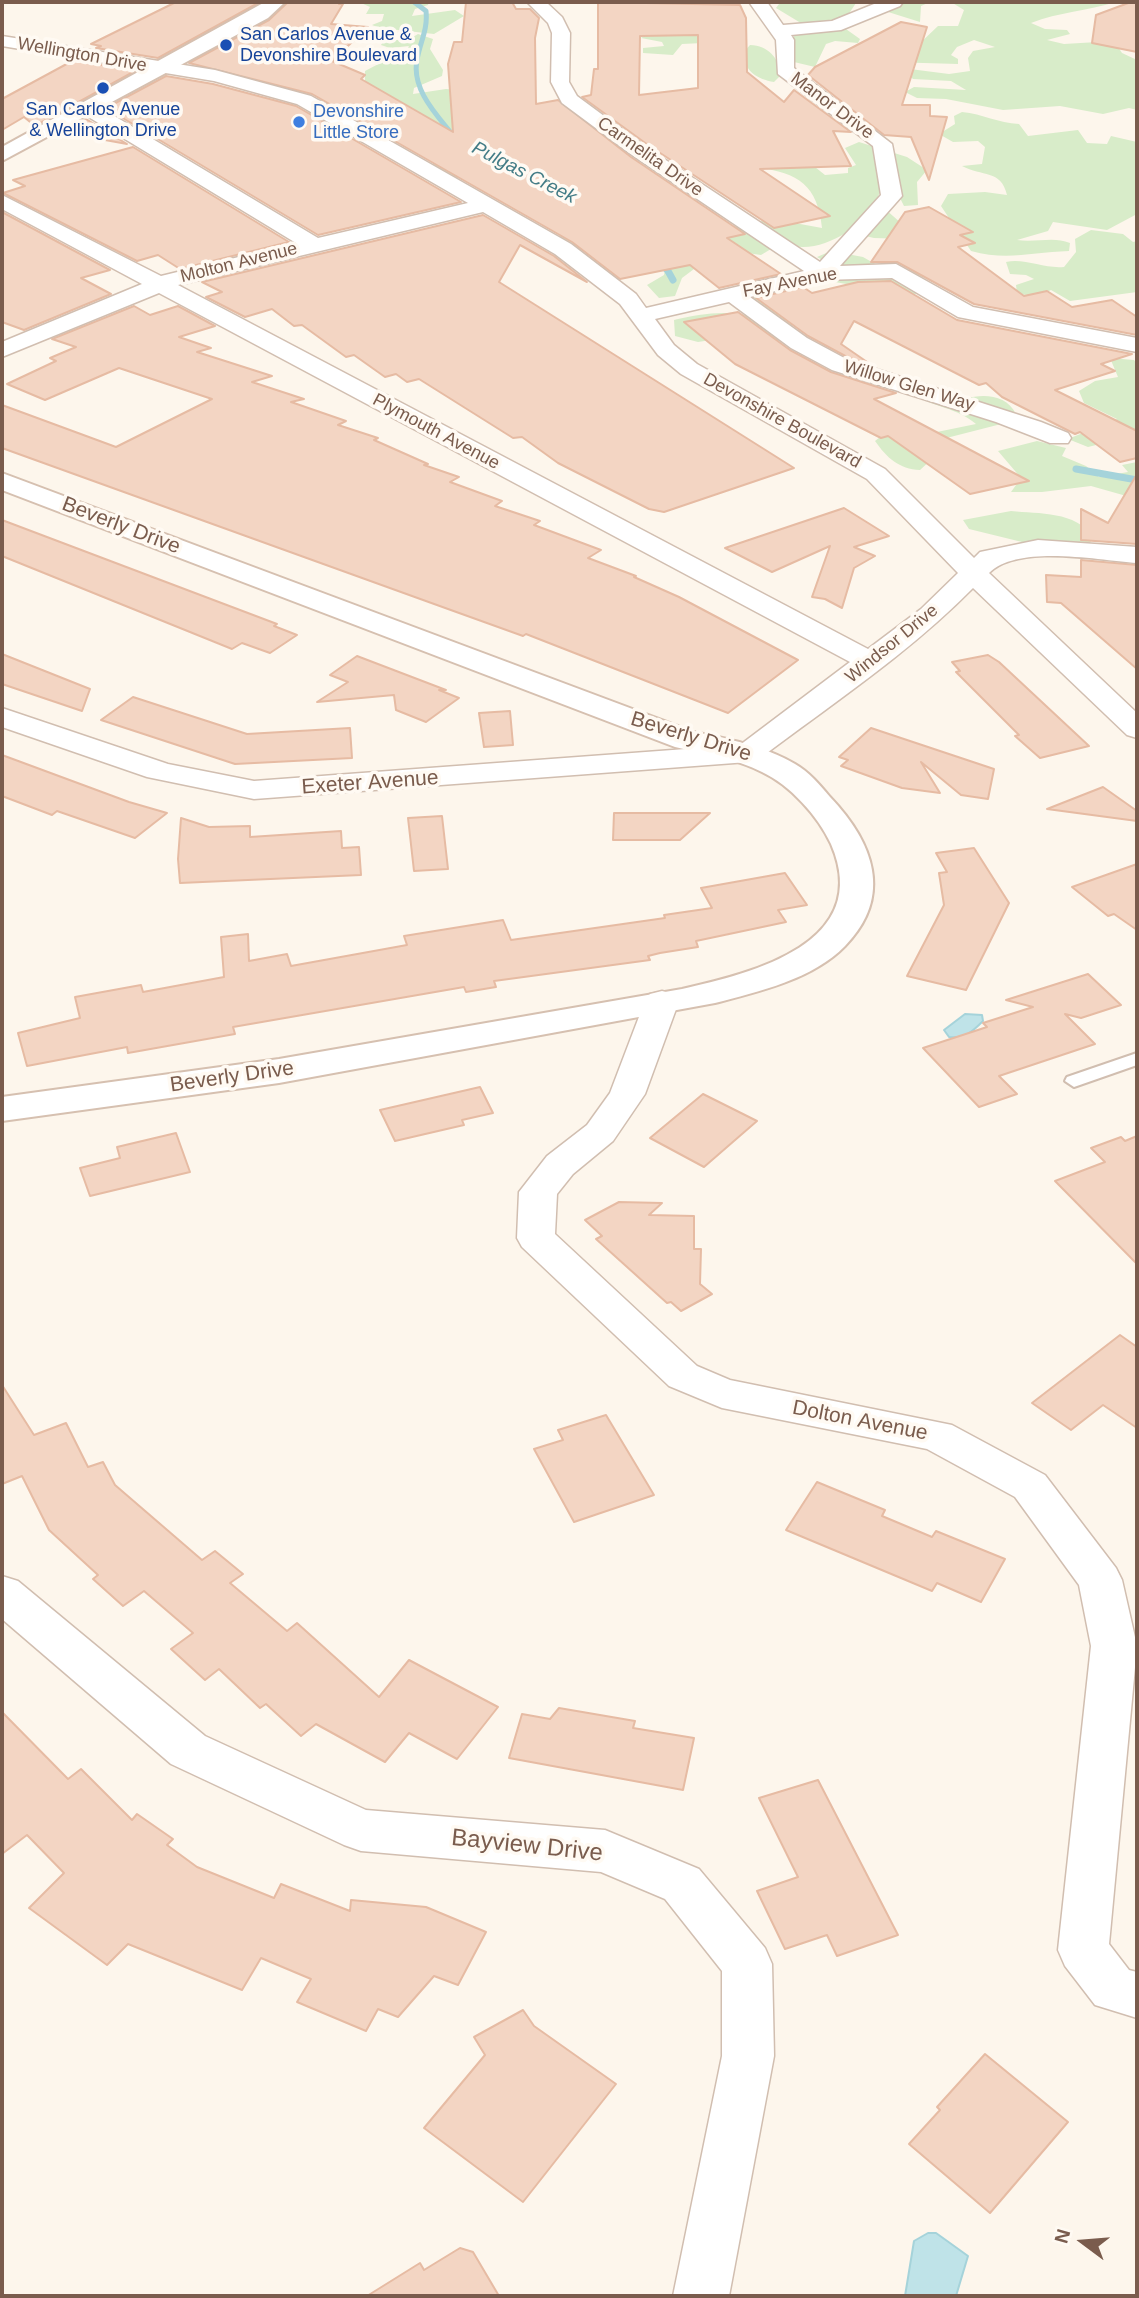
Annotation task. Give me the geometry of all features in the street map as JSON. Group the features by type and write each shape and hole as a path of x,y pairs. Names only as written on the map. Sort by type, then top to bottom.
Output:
{"street":[{"path":"2,155 261,14 276,2"},
{"name":"Carmelita Drive","path":"536,2 556,21 561,33 560,82 569,99 639,151 822,272"},
{"name":"Manor Drive","path":"758,2 785,40 785,70 882,144 892,196 822,272"},
{"path":"778,31 835,26 894,2"},
{"name":"Wellington Drive","path":"2,41 163,68"},
{"name":"Devonshire Boulevard","path":"163,68 241,82 304,100 563,249 628,299 666,350 690,369 725,391 851,457 876,474 975,575 1137,729"},
{"path":"89,109 314,245"},
{"name":"Plymouth Avenue","path":"2,201 871,662"},
{"name":"Molton Avenue","path":"4,348 160,284 486,205"},
{"name":"Fay Avenue","path":"640,316 822,272 896,271 966,312 1137,345"},
{"name":"Willow Glen Way","path":"733,295 761,317 838,364 996,412 1059,438"},
{"name":"Beverly Drive","path":"2,481 686,740 748,753 789,773 832,815 848,839 859,872 854,912 841,932 810,956 781,970 709,993 278,1071 2,1109"},
{"name":"Windsor Drive","path":"933,530 1038,548 1137,555"},
{"name":"Windsor Drive","path":"748,753 871,662 975,575 989,558 1038,548"},
{"name":"Exeter Avenue","path":"2,717 113,757 208,784 254,790 748,753"},
{"name":"Dolton Avenue","path":"662,1001 627,1094 600,1133 560,1165 538,1192 536,1238 683,1376 722,1393 937,1436 1030,1486 1100,1580 1114,1646 1083,1950 1113,1989 1137,1995"},
{"name":"Bayview Drive","path":"2,1593 188,1750 361,1830 605,1852 682,1884 747,1964 748,2056 701,2296"}],"lane":[{"path":"1074,1081 1137,1059"}],"green space":[{"path":"359,2 429,2 428,5 415,9 412,16 455,10 464,16 434,34 380,28 372,25 382,21 384,14 366,14 370,7"},
{"path":"879,2 930,2 921,6 920,22 869,6"},
{"path":"951,2 1116,2 1031,23 1045,29 1067,30 1070,34 1047,40 1064,44 1114,41 1122,53 1137,60 1137,110 1129,108 1103,114 1060,106 1003,110 946,99 917,98 905,92 914,87 966,90 951,81 913,79 902,68 949,74 970,71 968,58 973,51 995,47 974,40 957,47 951,55 958,59 958,64 889,62 916,47 938,26 958,26 964,10"},
{"path":"856,3 850,12 836,22 860,39 858,43 835,41 826,44 815,67 794,62 794,35 814,31 776,8 779,4"},
{"path":"672,31 701,37 703,43 682,44 673,55 643,53 643,48 664,46 662,42 641,38 650,33"},
{"path":"418,34 433,39 430,49 443,70 442,76 414,88 413,94 446,89 468,91 473,173 456,179 426,167 437,162 404,145 357,134 368,127 394,124 365,82 365,71 388,59 388,53 407,50 409,46 390,48 381,45 384,40 408,40"},
{"path":"750,45 767,50 778,62 782,74 774,82 757,77 746,66 742,54"},
{"path":"962,112 1019,124 1028,136 1078,130 1087,143 1107,144 1111,136 1137,142 1137,214 1107,230 1053,222 1048,231 1017,240 1064,241 1070,243 1069,251 1008,256 971,251 941,206 948,194 985,192 1007,195 995,177 962,166 982,164 985,147 978,141 953,142 939,134 955,124 954,116"},
{"path":"859,142 907,157 927,170 917,182 918,205 904,206 898,194 880,192 876,201 910,231 936,278 915,277 907,270 919,265 907,239 874,238 848,232 815,246 799,247 781,243 761,255 726,250 715,230 773,219 822,228 816,201 804,184 784,173 758,168 810,163 825,175 848,173 848,168 856,165 845,148"},
{"path":"1091,230 1123,234 1133,242 1137,241 1137,292 1070,301 1051,290 1038,296 1017,294 1016,285 1034,279 1026,275 1010,274 1006,262 1020,261 1064,267 1076,252 1075,239"},
{"path":"560,235 688,259 694,269 682,278 675,296 659,298 647,285 664,275 666,265 594,249 575,251 559,242"},
{"path":"831,251 863,257 924,292 910,295 829,281 836,268 817,257"},
{"path":"758,296 798,305 821,319 786,327 779,341 724,338 698,342 675,336 674,320 731,313 750,316 750,299"},
{"path":"1110,358 1134,360 1137,364 1137,435 1088,447 1068,439 1117,419 1084,403 1079,391 1095,381 1118,377"},
{"path":"912,394 950,405 976,396 995,397 1003,400 1016,414 1009,422 923,444 932,459 920,470 913,469 894,461 875,441 885,433 932,433 976,424 961,414"},
{"path":"1037,441 1066,448 1062,456 1086,466 1099,477 1128,472 1122,465 1137,462 1137,499 1091,486 1042,492 1011,492 1021,478 998,451"},
{"path":"1011,511 1067,518 1077,522 1093,537 1090,543 1022,542 969,529 963,520"}],"water":[{"path":"965,1014 982,1015 983,1021 968,1034 949,1037 944,1030"},
{"path":"928,2233 936,2233 968,2256 956,2296 905,2296 914,2241"}],"building":[{"path":"176,2 260,2 158,58 96,48 101,46 91,44"},
{"path":"288,2 343,4 331,24 368,27 332,61 365,75 361,79 453,132 448,64 454,42 462,42 466,2 512,2 516,9 530,9 539,18 535,38 536,104 558,100 631,157 745,234 727,238 781,274 719,288 690,265 620,279 572,242 312,94 189,63 269,20"},
{"path":"598,2 740,5 746,18 747,72 784,102 794,90 851,132 833,131 851,166 760,169 830,216 774,228 648,145 582,97 591,95 594,69 598,69","holes":["698,35 698,88 639,95 640,36"]},
{"path":"1137,2 1137,52 1092,43 1096,15"},
{"path":"901,22 927,27 902,105 930,105 930,116 947,117 929,180 911,137 884,135 808,75 815,67"},
{"path":"74,60 135,71 35,126 24,117 2,130 2,99"},
{"path":"166,76 213,84 296,106 461,202 318,235 106,108"},
{"path":"86,119 127,144 61,132"},
{"path":"133,147 289,242 180,269 158,255 137,261 3,193 25,186 13,180"},
{"path":"929,207 973,232 960,235 975,243 958,247 1024,296 1047,291 1072,307 1112,300 1137,317 1137,335 974,304 897,262 871,262 905,212"},
{"path":"2,212 110,270 81,278 111,294 24,330 2,322"},
{"path":"483,215 554,256 587,282 520,245 499,282 794,468 664,512 649,509 558,463 522,437 513,438 419,379 407,382 396,374 385,377 354,355 346,357 302,325 294,326 272,309 245,317 206,297 222,292 202,282"},
{"path":"891,281 957,320 1132,354 1101,364 1115,371 1055,390 1137,431 1137,458 1120,462 1080,432 1075,434 1002,397 986,383 979,385 854,321 841,344 870,364 849,358 808,336 756,298 803,287 812,293 858,282"},
{"path":"134,306 150,315 178,306 215,326 179,337 211,348 197,352 272,376 252,382 304,399 291,402 346,421 338,425 378,438 374,440 428,464 424,465 459,477 450,482 502,501 495,506 540,521 534,525 601,550 588,558 636,576 634,577 679,597 798,660 728,713 526,634 523,636 2,448 2,405 116,447 212,399 119,368 45,400 7,384 56,361 50,358 76,347 52,339"},
{"path":"738,312 790,350 831,372 896,393 874,399 1029,481 970,494 888,436 881,438 735,364 684,322"},
{"path":"1137,474 1137,544 1081,540 1081,509 1108,523"},
{"path":"844,508 889,536 854,547 875,556 854,568 842,608 825,599 812,597 830,546 772,572 725,548"},
{"path":"2,520 277,624 274,626 297,635 270,653 242,643 232,649 2,556"},
{"path":"1081,560 1137,565 1137,669 1061,603 1047,602 1046,575 1081,577"},
{"path":"2,654 90,689 82,711 2,684"},
{"path":"988,655 999,662 1089,746 1040,758 1015,736 1019,735 956,672 960,671 952,662"},
{"path":"357,656 446,690 439,690 459,698 426,722 396,710 394,695 317,702 348,682 330,675"},
{"path":"133,697 247,734 350,728 352,758 235,764 101,720"},
{"path":"510,711 513,745 484,747 479,713"},
{"path":"871,728 994,769 988,799 961,795 921,762 940,793 902,788 841,766 848,760 839,757"},
{"path":"2,755 129,802 167,813 135,838 57,811 52,815 2,796"},
{"path":"1103,787 1137,811 1137,821 1047,809"},
{"path":"614,813 710,813 680,840 613,840"},
{"path":"442,816 448,869 414,871 408,818"},
{"path":"181,818 209,827 250,826 250,837 341,831 342,848 359,847 361,875 180,883 178,859"},
{"path":"974,848 1009,903 966,990 907,976 944,905 939,873 947,872 936,853"},
{"path":"1137,864 1137,930 1114,914 1108,916 1072,887"},
{"path":"785,873 807,905 778,910 786,922 696,941 698,947 648,956 650,960 494,981 496,987 466,992 464,987 233,1027 235,1034 128,1053 127,1047 27,1066 18,1033 80,1018 75,997 141,985 143,992 224,977 221,937 248,934 249,961 287,954 291,966 407,945 404,936 503,920 511,940 665,918 664,915 712,908 701,888"},
{"path":"1088,974 1121,1005 1081,1018 1065,1014 1095,1044 999,1076 1017,1094 979,1107 923,1048 987,1027 983,1023 1033,1007 1006,1000"},
{"path":"480,1087 493,1113 462,1120 464,1125 395,1141 380,1110"},
{"path":"703,1094 757,1121 704,1167 650,1138"},
{"path":"176,1133 190,1172 90,1196 80,1168 120,1158 117,1147"},
{"path":"1137,1136 1137,1264 1055,1181 1105,1162 1091,1148 1121,1137 1125,1141"},
{"path":"619,1202 662,1203 649,1215 694,1216 694,1249 701,1249 700,1284 712,1294 681,1311 671,1302 667,1303 596,1239 602,1236 585,1220"},
{"path":"1120,1335 1137,1347 1137,1428 1103,1405 1071,1430 1032,1403"},
{"path":"2,1385 34,1435 66,1423 88,1467 103,1462 115,1485 202,1560 215,1551 243,1574 230,1583 287,1631 297,1623 379,1697 409,1660 498,1707 457,1759 409,1733 385,1762 316,1724 301,1736 266,1704 260,1708 219,1669 205,1680 171,1649 193,1633 144,1591 123,1606 93,1579 98,1575 49,1530 22,1476 2,1484"},
{"path":"606,1415 654,1495 574,1522 534,1449 563,1440 558,1430"},
{"path":"817,1482 885,1510 882,1516 932,1537 936,1531 1005,1559 981,1602 937,1583 932,1591 786,1530"},
{"path":"559,1708 635,1721 633,1728 694,1738 683,1790 509,1758 522,1714 550,1719"},
{"path":"2,1712 68,1779 81,1769 132,1820 137,1814 173,1839 167,1845 197,1867 274,1898 281,1884 350,1911 351,1900 426,1907 486,1932 458,1985 434,1976 398,2017 378,2009 366,2031 297,2002 311,1979 261,1958 242,1990 128,1944 107,1965 29,1908 64,1873 27,1835 2,1854"},
{"path":"818,1780 898,1935 837,1956 827,1935 785,1949 757,1891 798,1877 759,1798"},
{"path":"523,2010 534,2026 616,2084 523,2202 424,2128 485,2055 474,2037"},
{"path":"985,2054 1068,2122 990,2213 909,2144 940,2110 937,2107"},
{"path":"460,2248 473,2252 499,2296 367,2296 420,2263 424,2270"}],"waterway":[{"name":"Pulgas Creek","path":"414,2 426,11 425,30 417,60 418,82 427,102 455,138"},
{"name":"Pulgas Creek","path":"657,262 669,273"},
{"name":"Pulgas Creek","path":"668,271 673,280"},
{"name":"Pulgas Creek","path":"1076,469 1137,480"}],"place":[{"name":"San Carlos Avenue & Devonshire Boulevard","path":"226,45"},
{"name":"San Carlos Avenue & Wellington Drive","path":"103,88"},
{"name":"Devonshire Little Store","path":"299,122"}]}
